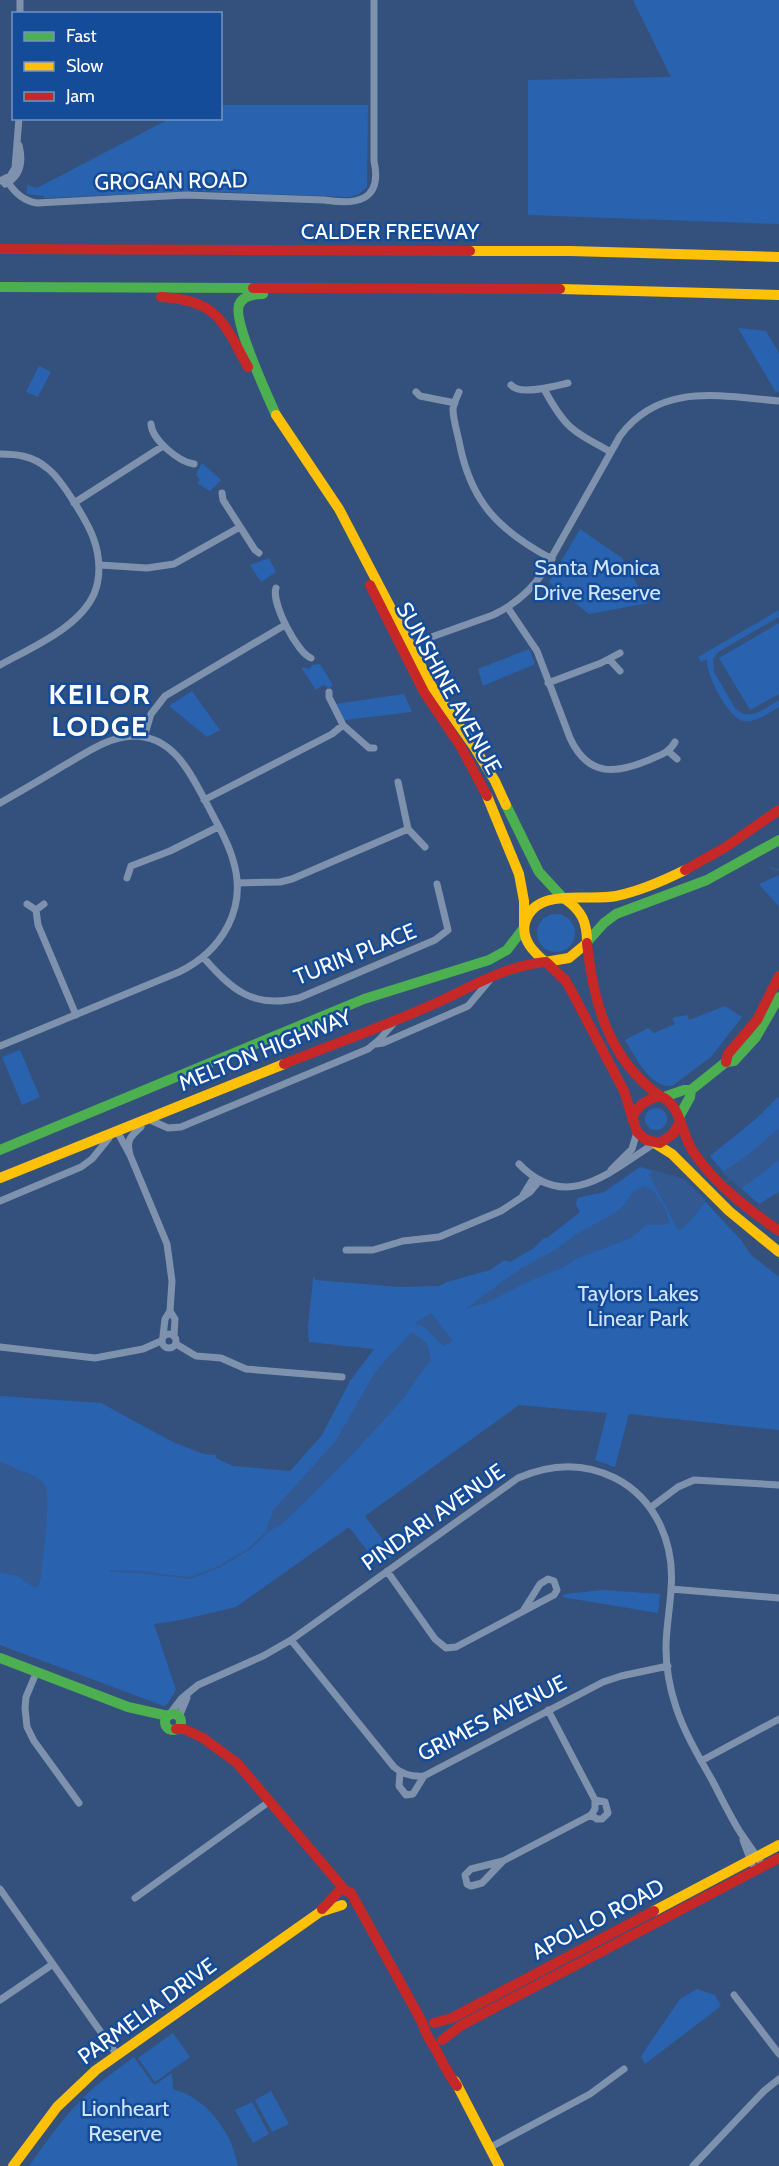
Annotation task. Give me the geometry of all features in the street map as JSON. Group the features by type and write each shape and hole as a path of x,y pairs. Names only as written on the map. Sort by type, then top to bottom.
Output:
{"main road":[{"name":"CALDER FREEWAY","path":"0,249 570,250 779,257"},
{"path":"0,287 576,289 779,296"},
{"path":"276,415 252,361 243,331 238,308 244,298 254,294 431,294 459,289"},
{"path":"0,294 174,297 200,302 216,313 224,323 276,415"},
{"name":"SUNSHINE AVENUE","path":"276,415 317,476 363,553 424,692 461,747 483,787 519,874 524,900 524,928"},
{"name":"SUNSHINE AVENUE","path":"405,647 473,745 495,781 539,872 564,899"},
{"path":"779,810 715,853 650,885 611,897 550,899 543,902 535,909 524,928 528,947 569,986 624,1091 637,1132 646,1140 672,1154 754,1233 779,1252"},
{"path":"546,962 570,960 604,923 616,914 707,880 779,840"},
{"path":"564,899 577,908 584,917 587,926 592,989 603,1020 635,1073 648,1088 676,1108 686,1142 711,1174 733,1195 779,1231"},
{"name":"MELTON HIGHWAY","path":"2,1147 364,999 489,960 507,950 524,928"},
{"name":"MELTON HIGHWAY","path":"0,1178 399,1017 492,976 519,966 546,962"},
{"path":"761,1020 779,976"},
{"path":"632,1119 636,1109 644,1102 691,1089 726,1062 734,1061 779,997"},
{"path":"655,1144 669,1138 676,1131 691,1089"},
{"path":"0,1658 141,1711 173,1720 237,1763 321,1863 370,1929 413,2006 430,2025 426,2036 438,2041 457,2086 499,2166"},
{"name":"APOLLO ROAD","path":"438,2041 462,2025 757,1863 779,1845"},
{"name":"APOLLO ROAD","path":"430,2025 452,2018 757,1863 779,1858"},
{"path":"342,1893 338,1902 356,1913 370,1929"},
{"name":"PARMELIA DRIVE","path":"15,2165 57,2107 90,2075 320,1912 342,1893"},
{"name":"PARMELIA DRIVE","path":"320,1912 342,1905"}],"street":[{"name":"GROGAN ROAD","path":"6,181 27,201 37,203 195,195 350,203 366,194 374,184 374,0"},
{"path":"6,181 18,174 20,168 19,120"},
{"path":"511,385 518,390 544,389 567,383"},
{"path":"544,389 565,424 611,452"},
{"path":"416,392 420,396 455,403"},
{"path":"459,392 454,413 464,464 477,496 502,527 523,543 552,559"},
{"path":"405,647 508,608 537,582 611,452 633,421 647,410 667,400 698,396 779,401"},
{"path":"151,424 152,430 163,446 186,462 194,464"},
{"path":"74,503 163,446"},
{"path":"0,454 24,455 48,468 59,479 94,539 99,565 94,594 83,611 68,626 0,665"},
{"path":"222,492 224,500 240,527 259,553"},
{"path":"99,565 147,568 174,564 240,527"},
{"path":"276,588 275,597 285,624 305,655 311,658"},
{"path":"508,608 531,639 573,746 580,756 590,764 602,769 620,770 668,752 675,742"},
{"path":"144,737 152,714 165,696 285,624"},
{"path":"549,683 609,659 620,652"},
{"path":"609,659 620,671"},
{"path":"329,693 328,696 343,724 369,748 374,748"},
{"path":"204,800 332,734 343,724"},
{"path":"0,803 103,743 123,737 144,737 161,743 178,755 189,770 233,857 237,883 237,898 231,921 220,941 203,957 179,972 0,1046"},
{"path":"668,752 677,759"},
{"path":"398,782 408,829 425,847"},
{"path":"131,866 170,851 218,827"},
{"path":"237,883 280,882 292,879 408,829"},
{"path":"124,860 131,866"},
{"path":"128,878 131,866"},
{"name":"TURIN PLACE","path":"203,957 231,986 255,999 276,1002 298,998 435,940 444,934 448,930 437,884"},
{"path":"27,904 36,910 38,925 76,1014"},
{"path":"36,910 44,904"},
{"path":"375,1044 383,1043 468,1006 492,976"},
{"path":"130,1155 128,1139 148,1118 168,1128 181,1127 364,1050 375,1044 399,1017"},
{"path":"0,1201 81,1167 92,1159 114,1132 130,1155 167,1244 172,1281 170,1311 165,1319 162,1338 164,1347 168,1349 175,1340 175,1319 170,1311"},
{"path":"602,1178 632,1149 637,1132"},
{"path":"519,1164 537,1178 568,1187 584,1185 616,1171 655,1144"},
{"path":"346,1250 373,1250 403,1241 439,1237 493,1216 523,1195 537,1178"},
{"path":"0,1347 95,1358 143,1349 168,1334 196,1356 221,1358 243,1369 342,1377"},
{"name":"PINDARI AVENUE","path":"173,1720 182,1698 193,1689 276,1650 518,1478 547,1468 579,1467 606,1473 629,1487 650,1508 662,1529 669,1549 671,1589 666,1649 676,1708 701,1761 757,1863"},
{"path":"650,1508 678,1487 694,1480 779,1485"},
{"path":"387,1571 435,1639 446,1648 456,1647 554,1595 557,1590 554,1581 549,1579 542,1582 523,1611"},
{"path":"671,1589 779,1598"},
{"name":"GRIMES AVENUE","path":"294,1638 323,1681 400,1772 412,1776 424,1776 603,1682 636,1672 668,1668"},
{"path":"37,1671 26,1697 27,1727 34,1741 79,1803"},
{"path":"502,1862 482,1882 471,1886 467,1884 465,1875 471,1869 502,1862 591,1815 595,1809 595,1800 548,1710"},
{"path":"701,1761 779,1719"},
{"path":"400,1772 399,1786 406,1796 413,1794 424,1776"},
{"path":"591,1815 602,1819 608,1813 605,1802 595,1800"},
{"path":"135,1898 270,1801"},
{"path":"0,1889 117,2055"},
{"path":"0,2000 53,1964"},
{"path":"734,1995 779,2054"},
{"path":"489,2148 590,2094 624,2069"},
{"path":"693,2166 764,2091 779,2079"}],"green space":[{"path":"633,0 779,0 779,224 528,215 528,80 671,77"},
{"path":"222,105 368,105 367,187 359,194 350,197 199,191 44,198 44,196 27,194 27,185 37,188 167,120 222,120"},
{"path":"738,328 766,331 779,353 779,392 775,391"},
{"path":"39,366 51,372 38,397 26,392"},
{"path":"202,463 221,480 210,491 197,483 200,480 196,474"},
{"name":"Santa Monica Drive Reserve","path":"580,529 622,558 648,603 589,614 549,582"},
{"path":"269,558 276,572 261,582 250,565"},
{"path":"779,610 779,617 718,652 713,659 714,672 735,708 740,712 757,713 779,700 779,707 758,719 744,721 732,713 719,695 707,666 707,659 701,662 698,657"},
{"path":"779,623 779,694 750,710 719,658"},
{"path":"529,649 535,664 483,686 478,669"},
{"path":"320,664 333,685 329,688 323,685 316,690 301,667 310,669 312,665"},
{"path":"192,691 220,730 207,737 169,706"},
{"path":"404,694 412,712 344,720 335,704"},
{"path":"779,875 779,907 759,884"},
{"path":"556,914 569,920 575,933 569,946 556,952 543,946 537,933 543,920"},
{"path":"725,1006 742,1017 711,1057 672,1086 664,1085 650,1077 625,1040 648,1028 654,1033 675,1024 672,1018 687,1015 689,1020"},
{"path":"20,1050 40,1097 22,1105 2,1057"},
{"path":"779,1096 779,1192 759,1204 726,1175 710,1156 757,1118"},
{"path":"656,1108 664,1111 667,1119 664,1127 656,1130 648,1127 645,1119 648,1111"},
{"name":"Taylors Lakes Linear Park","path":"640,1167 685,1180 741,1240 751,1255 779,1277 779,1430 629,1414 615,1467 595,1460 607,1413 519,1405 365,1516 394,1555 379,1566 349,1527 236,1607 154,1624 176,1690 164,1706 0,1645 0,1396 101,1403 171,1441 203,1454 216,1455 216,1458 233,1466 290,1471 322,1435 350,1381 374,1349 309,1342 308,1326 315,1276 315,1280 399,1287 439,1286 490,1270 505,1260 510,1262 534,1248 580,1212 576,1205 577,1198 604,1192"},
{"path":"603,1590 660,1594 658,1613 562,1597 565,1594"},
{"path":"697,1989 715,1995 721,2006 645,2064 641,2056 680,1999"},
{"path":"173,2033 190,2057 155,2082 138,2058"},
{"name":"Lionheart Reserve","path":"134,2057 153,2084 172,2073 173,2089 197,2100 216,2118 230,2141 238,2166 29,2166 79,2102 98,2084"},
{"path":"271,2091 289,2124 272,2132 255,2100"},
{"path":"252,2102 269,2134 253,2143 235,2110"}],"shaded area":[{"path":"779,1128 779,1160 741,1189 723,1172 749,1154"},
{"path":"655,1170 685,1180 706,1201 686,1226 678,1231 649,1175"},
{"path":"644,1186 657,1196 670,1223 646,1225 631,1238 576,1259 562,1268 527,1282 489,1302 465,1309 521,1268 615,1213 633,1192"},
{"path":"431,1313 453,1341 444,1346 423,1326 414,1324"},
{"path":"412,1332 427,1343 431,1359 402,1400 348,1459 283,1523 265,1534 273,1510 335,1442 375,1372"},
{"path":"0,1462 37,1477 43,1482 47,1491 41,1578 35,1588 18,1576 0,1573"}],"waterway":[{"path":"770,868 779,870"},
{"path":"724,1182 730,1179"},
{"path":"111,1571 189,1578 219,1567 249,1549 265,1534"}],"traffic: fast":[{"path":"0,287 253,288"},
{"path":"263,294 243,299 239,305 239,314 252,359 276,415"},
{"path":"506,805 539,872 564,899"},
{"path":"588,941 604,923 616,914 707,880 779,840"},
{"path":"0,1150 364,999 489,960 507,950 523,929"},
{"path":"664,1097 691,1090 726,1062 734,1061 756,1037 779,997"},
{"path":"679,1117 690,1097 691,1090"},
{"path":"0,1658 128,1707 168,1716"},
{"path":"173,1714 181,1722 173,1730 165,1722 173,1714"}],"traffic: slow":[{"path":"470,251 570,251 779,257"},
{"path":"560,289 779,295"},
{"path":"276,415 339,509 432,687 473,745 495,781 506,805"},
{"path":"487,796 519,874 524,901 524,926"},
{"path":"565,899 576,908 582,918 587,943 569,958 545,962 529,945 524,929 531,911 539,904 563,898 616,896 651,885 685,870"},
{"path":"0,1178 284,1064"},
{"path":"656,1144 672,1154 729,1211 779,1252"},
{"path":"654,1911 779,1845"},
{"path":"13,2166 57,2107 96,2070 320,1912 342,1905"},
{"path":"455,2081 499,2166"}],"traffic: jam":[{"path":"0,249 470,251"},
{"path":"253,288 560,289"},
{"path":"161,297 180,299 207,308 224,325 248,367"},
{"path":"370,585 424,692 461,747 487,796"},
{"path":"685,870 726,847 779,810"},
{"path":"587,943 599,1008 616,1047 642,1082 660,1096"},
{"path":"284,1064 416,1012 488,978 515,968 545,962"},
{"path":"546,962 565,980 572,992 624,1091 637,1132 646,1140 660,1143 673,1134 680,1121"},
{"path":"726,1062 728,1054 757,1020 779,976"},
{"path":"632,1119 639,1107 646,1101 660,1096 667,1100 677,1113 689,1145 712,1176 733,1196 779,1231"},
{"path":"176,1729 184,1729 203,1738 237,1763 344,1889"},
{"path":"442,2040 462,2025 779,1858"},
{"path":"322,1909 341,1889 351,1893 457,2086"},
{"path":"434,2023 452,2018 654,1911"}],"district":[{"name":"KEILOR LODGE","path":"100,710"}]}
